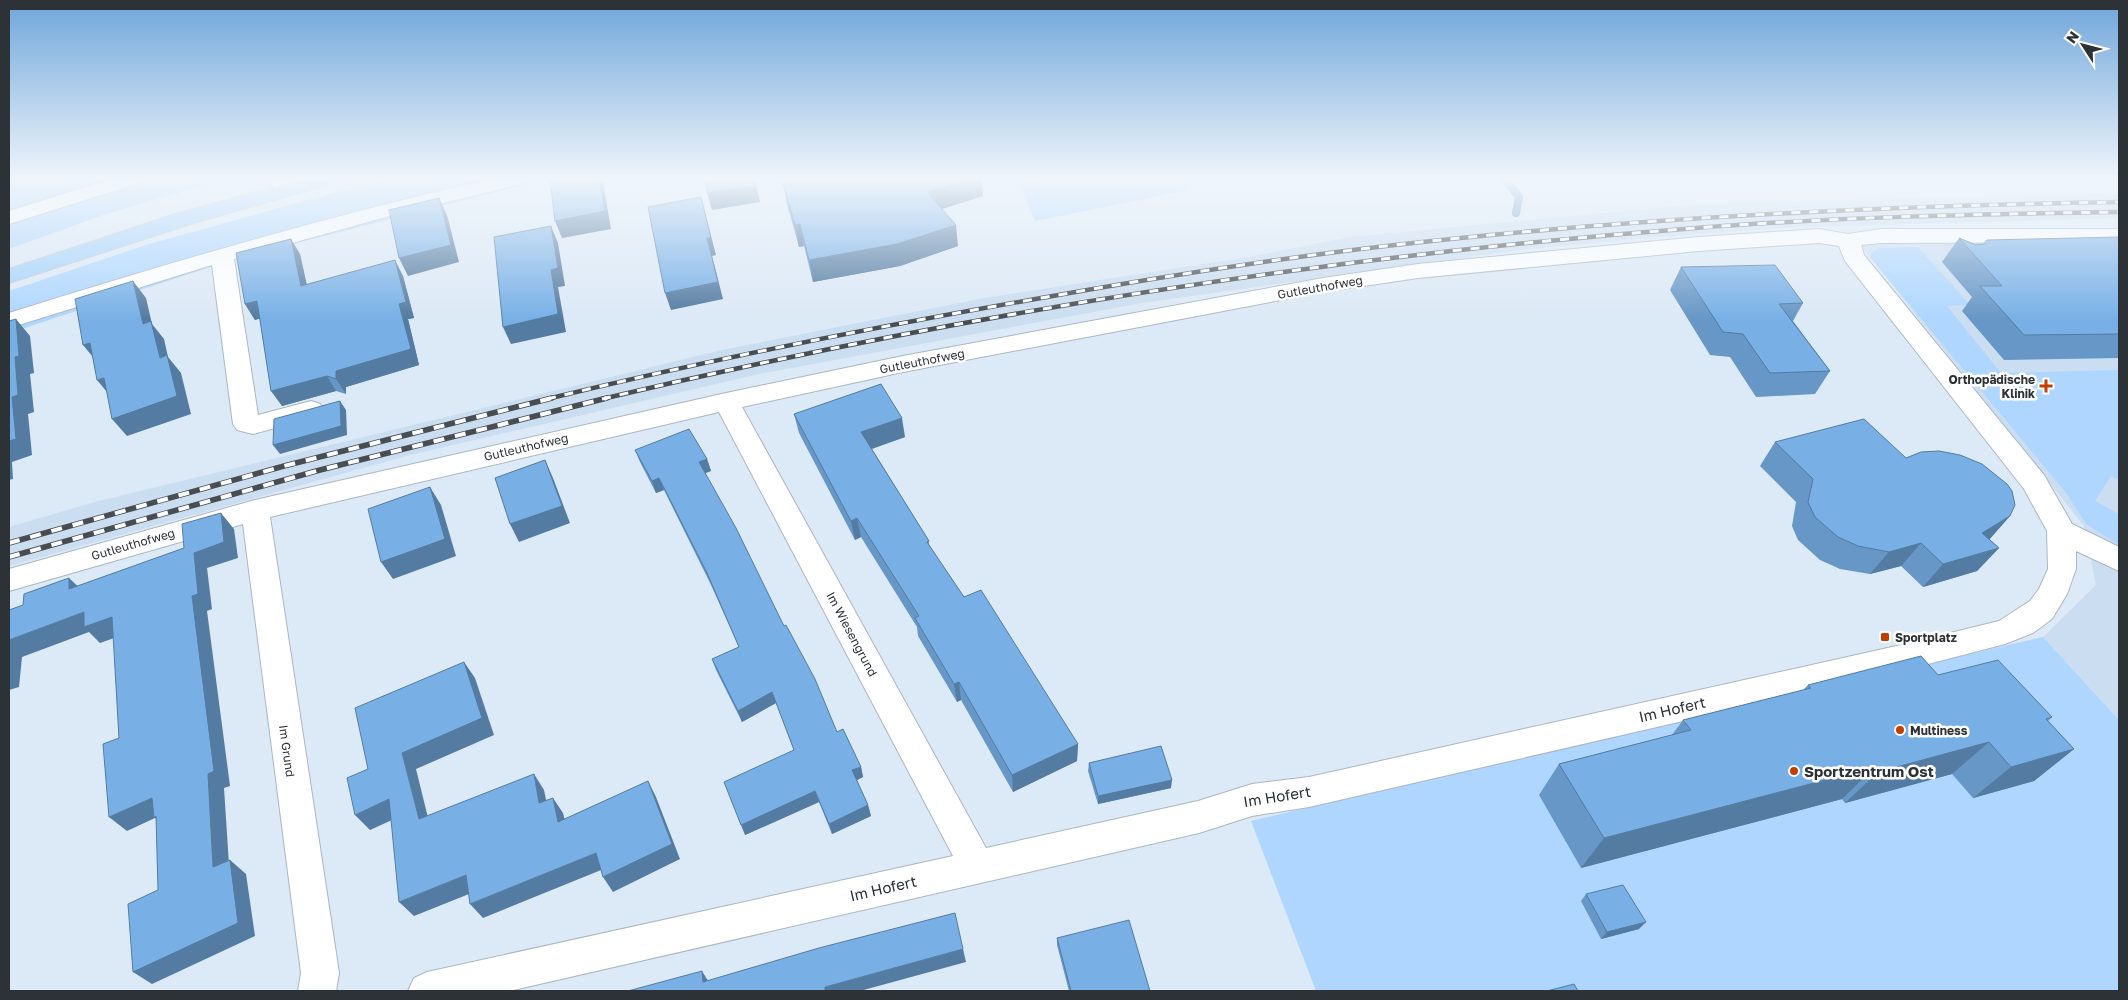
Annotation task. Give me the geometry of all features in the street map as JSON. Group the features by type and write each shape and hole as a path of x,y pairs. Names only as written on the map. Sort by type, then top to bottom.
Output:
{"main road":[{"path":"9,276 163,226"}],"street":[{"path":"9,321 324,226"},
{"path":"1954,256 2068,254 2074,250 2075,245 2066,234"},
{"path":"2119,235 1859,237 1851,241 1850,248 1853,256 2034,482 2061,532 2119,560"},
{"name":"Gutleuthofweg","path":"9,580 255,510 726,402 903,364 1323,285 1418,271 1699,244 1819,236 1851,241"},
{"path":"222,255 246,424 254,425 329,405"},
{"name":"Im Wiesengrund","path":"726,402 977,866"},
{"name":"Im Grund","path":"255,510 320,973 317,991"},
{"name":"Im Hofert","path":"427,991 1199,817 1228,804 1286,793 1309,792 1892,660 2005,632 2022,624 2041,610 2052,594 2062,569 2061,532"}],"shaded area":[{"path":"9,226 74,226 9,249"},
{"path":"215,226 365,226 238,258 9,333 9,291 149,244"},
{"path":"1470,226 1846,226 1799,227 1657,237 1519,250 1142,303 759,374 410,455 9,566 9,527 95,502 722,350 984,298 1249,257 1349,237"},
{"name":"Orthopädische Klinik","path":"1885,242 2119,243 2119,720 2043,637 2096,585 2084,526 1861,246"},
{"path":"1918,247 1970,305 1947,306 2001,373 2119,370 2119,480 2111,476 2095,501 2119,514 2119,545 2086,524 2067,494 1871,258 1871,253 1879,248"},
{"name":"Sportzentrum Ost","path":"2043,637 2119,720 2119,991 1316,991 1251,821"}],"building":[{"path":"392,226 446,226 451,245 399,258"},
{"path":"551,226 558,268 551,270 558,314 503,327 494,237"},
{"path":"652,226 708,226 711,238 707,238 718,282 665,293"},
{"path":"800,226 954,226 897,244 809,260"},
{"path":"2119,237 2119,334 2024,335 1980,286 2002,286 1959,238 1976,245 1984,244 1987,240"},
{"path":"291,239 301,286 395,260 406,302 399,304 411,349 336,371 336,379 327,376 271,391 257,301 245,304 236,253"},
{"path":"1775,265 1803,303 1779,304 1830,371 1770,373 1743,334 1723,332 1681,267"},
{"path":"133,281 143,324 151,321 160,358 167,355 177,396 112,419 104,378 97,380 90,343 83,345 75,299"},
{"path":"16,319 19,356 15,357 18,395 12,397 16,439 9,441 9,321"},
{"path":"881,384 902,418 861,432 929,541 927,542 964,597 981,590 1078,744 1012,775 959,682 954,684 915,618 919,616 857,518 851,521 794,414"},
{"path":"340,401 341,426 273,445 274,419"},
{"path":"1864,419 1906,458 1921,452 1939,451 1960,455 1982,464 2007,484 2012,491 2015,505 2010,516 1982,533 1999,548 1943,564 1921,543 1889,552 1858,546 1838,537 1815,517 1808,502 1813,479 1775,442"},
{"path":"689,429 707,459 699,462 736,528 784,626 786,625 815,679 837,732 843,729 861,767 852,770 868,805 829,824 815,791 741,825 724,782 794,750 772,692 738,711 712,659 739,647 707,573 659,478 652,481 635,450"},
{"path":"545,460 562,506 510,524 495,478"},
{"path":"430,487 445,539 381,562 368,509"},
{"path":"221,513 224,542 194,553 198,594 192,596 214,771 208,774 213,867 230,860 238,923 133,972 128,904 158,890 156,816 154,818 152,798 109,817 103,744 119,738 112,617 84,627 84,612 9,640 9,610 23,605 24,594 69,578 69,589 184,548 182,524"},
{"path":"1921,656 1938,675 1998,660 2052,717 2046,719 2074,749 2011,767 1989,742 1878,772 1875,767 1604,838 1559,764 1691,730 1683,720 1811,688 1808,685"},
{"path":"464,662 482,718 402,753 419,819 534,774 539,803 553,798 558,822 648,781 672,844 603,877 596,853 470,904 466,875 399,902 389,799 355,815 347,778 368,769 355,708"},
{"path":"1161,746 1172,780 1098,796 1089,763"},
{"path":"1623,885 1646,922 1607,932 1586,894"},
{"path":"955,913 963,949 825,987 825,991 628,991 702,971 703,982 819,948"},
{"path":"1129,920 1150,991 1071,991 1057,938"},
{"path":"1574,984 1578,991 1547,991"}],"railway":[{"path":"547,399 796,344 1174,276 1386,246 1600,226"},
{"path":"602,399 737,368 873,340 1146,292 1420,255 1558,240 1727,226"},
{"path":"9,543 284,466 552,398"},
{"path":"9,557 320,470 607,398"}],"place":[{"name":"Orthopädische Klinik","path":"2046,386"},
{"name":"Sportplatz","path":"1885,637"},
{"name":"Multiness","path":"1900,730"},
{"name":"Sportzentrum Ost","path":"1794,771"}]}
